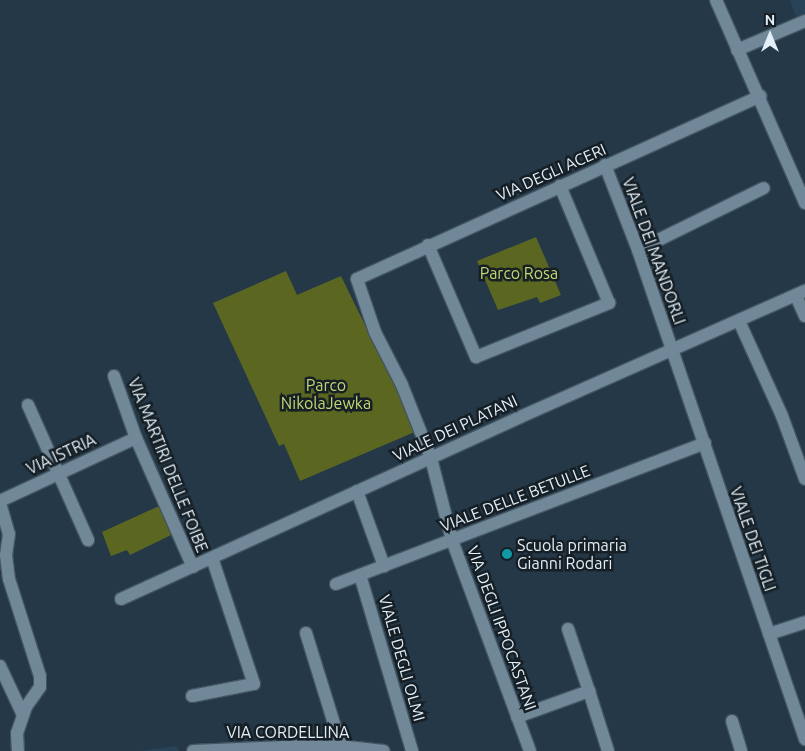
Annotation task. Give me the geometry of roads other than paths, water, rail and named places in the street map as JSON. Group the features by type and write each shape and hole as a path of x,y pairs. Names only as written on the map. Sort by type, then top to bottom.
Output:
{"street":[{"path":"716,0 737,50 801,181 805,203"},
{"path":"737,50 805,21"},
{"name":"VIA DEGLI ACERI","path":"358,279 428,245 760,96"},
{"name":"VIALE DEI MANDORLI","path":"605,165 638,250 672,349"},
{"path":"428,245 476,357 609,303 560,186"},
{"path":"638,250 764,188"},
{"name":"VIA DEGLI IPPOCASTANI","path":"358,279 375,332 402,385 431,458 452,540 530,751"},
{"path":"800,294 805,316"},
{"name":"VIALE DEI PLATANI","path":"121,600 672,349 739,322 800,294"},
{"path":"739,322 782,416 805,479"},
{"name":"VIALE DEI TIGLI","path":"672,349 805,739"},
{"name":"VIA MARTIRI DELLE FOIBE","path":"114,376 136,438 192,567"},
{"path":"28,405 88,540"},
{"name":"VIA ISTRIA","path":"0,502 57,473 136,438"},
{"name":"VIALE DELLE BETULLE","path":"336,584 705,443"},
{"path":"357,491 384,566"},
{"path":"0,502 9,534 6,555 8,579 40,676 40,687 23,715 17,733 18,751"},
{"path":"192,696 254,684 212,558"},
{"name":"VIALE DEGLI OLMI","path":"360,575 412,751"},
{"path":"769,634 805,622"},
{"path":"568,629 608,751"},
{"path":"306,633 341,746"},
{"path":"0,666 23,715"},
{"path":"517,716 589,691"},
{"path":"732,721 740,751"},
{"name":"VIA CORDELLINA","path":"193,751 341,746 384,751"}],"place":[{"name":"Scuola primaria Gianni Rodari","path":"507,554"}],"park label":[{"name":"Parco Rosa","path":"519,273"},
{"name":"Parco NikolaJewka","path":"326,394"}]}
